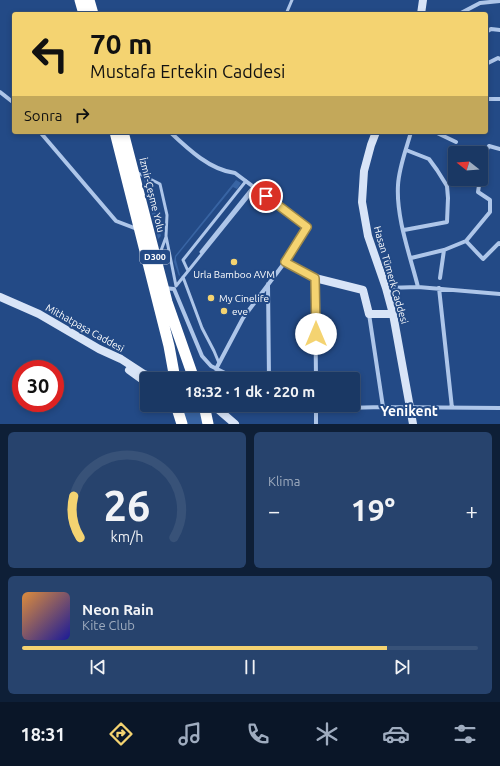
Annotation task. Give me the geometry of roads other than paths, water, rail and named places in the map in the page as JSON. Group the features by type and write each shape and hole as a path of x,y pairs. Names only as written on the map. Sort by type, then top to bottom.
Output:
{"highway":[{"path":"80,0 83,12"},
{"path":"90,0 93,12"},
{"name":"İzmir-Çeşme Yolu","path":"116,134 169,346 172,372"},
{"name":"İzmir-Çeşme Yolu","path":"124,134 157,261 171,288 181,345 191,372"},
{"path":"178,412 182,424"},
{"path":"205,412 208,424"}],"street":[{"path":"421,12 423,0"},
{"path":"463,12 480,3 500,1"},
{"path":"488,31 491,29 500,30"},
{"path":"488,63 498,58 500,59"},
{"path":"0,92 12,101"},
{"path":"488,99 500,99"},
{"path":"42,134 116,221 140,230"},
{"path":"172,134 197,156 226,172 235,173 307,227 285,262 243,318 216,369"},
{"name":"Hasan Tümerk Caddesi","path":"375,134 364,171 362,202 368,236 386,288 393,314 413,424"},
{"path":"410,134 400,165 398,186 399,208 418,287"},
{"path":"439,134 456,142"},
{"path":"488,148 489,146 500,149"},
{"path":"404,230 447,222 448,212 447,186 437,170 429,159 406,150"},
{"path":"410,258 444,250 466,241 490,212 490,200 478,192 479,186"},
{"path":"466,241 483,259 499,243 500,244"},
{"path":"440,278 444,250"},
{"path":"285,262 315,278 363,290 369,314 383,407"},
{"path":"315,278 316,372"},
{"path":"268,284 269,372"},
{"path":"171,288 202,356 207,362 222,372"},
{"path":"386,288 439,288 500,294"},
{"path":"439,288 452,408"},
{"name":"Mithatpaşa Caddesi","path":"0,297 39,314 99,349 121,359 141,372"},
{"path":"369,314 393,314"},
{"path":"99,349 140,378"},
{"path":"360,407 500,408"},
{"path":"221,412 235,424"},
{"path":"316,412 316,424"}],"lane":[{"path":"287,12 292,0"},
{"path":"134,171 160,184 167,215 166,236 171,288"},
{"path":"188,270 183,260 246,181"},
{"path":"171,288 183,277 254,187"},
{"path":"157,261 166,236"},
{"path":"183,277 202,328 220,363"}],"place":[{"name":"Urla Bamboo AVM","path":"234,262"},
{"name":"My Cinelife","path":"211,298"},
{"name":"eve","path":"224,311"}],"district":[{"name":"Yenikent","path":"409,411"}]}
